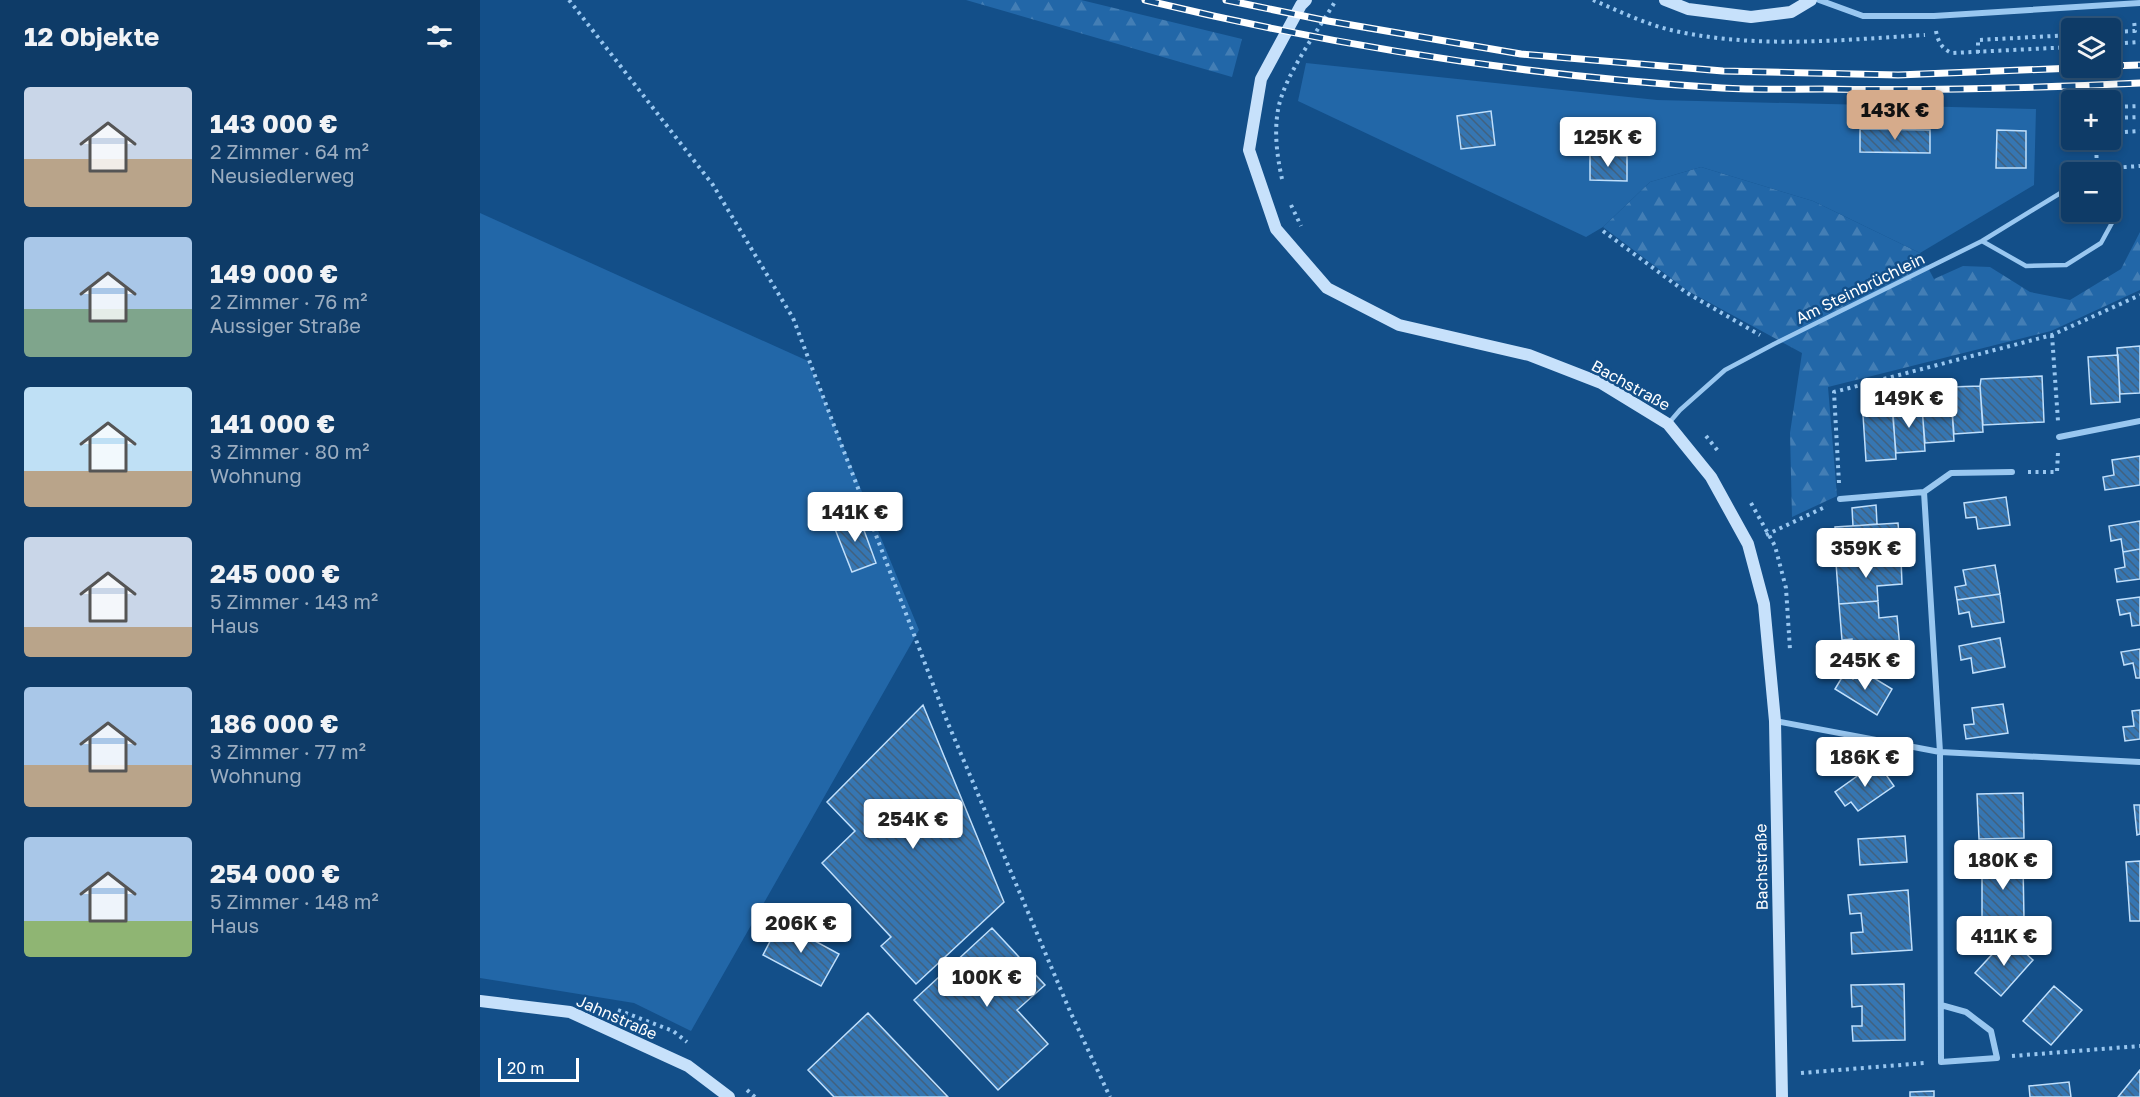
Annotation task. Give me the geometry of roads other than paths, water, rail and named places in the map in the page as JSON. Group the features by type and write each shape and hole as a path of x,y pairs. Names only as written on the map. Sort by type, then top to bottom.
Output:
{"street":[{"name":"Bachstraße","path":"1306,0 1301,4 1261,79 1249,150 1275,229 1327,288 1399,325 1529,355 1600,383 1668,424 1711,477 1748,544 1764,604 1775,721 1782,1097"},
{"path":"1665,0 1688,9 1751,17 1791,12 1811,0"},
{"path":"1819,0 1863,16 1934,16 2136,3"},
{"path":"2059,437 2140,421"},
{"path":"1840,499 1924,492 1951,473 2012,472"},
{"path":"1924,492 1940,752 1941,1062 1997,1058 1991,1031 1966,1012 1941,1005"},
{"path":"1775,721 1940,752 2140,762"},
{"name":"Jahnstraße","path":"480,1001 570,1012 687,1066 729,1097"}],"lane":[{"name":"Am Steinbrüchlein","path":"1668,424 1680,410 1725,370 1982,241 2061,193"},
{"path":"1982,241 2026,266 2066,266 2102,243 2113,222"}],"railway":[{"path":"1145,0 1359,45 1504,67 1649,83 1747,89 1902,90 2140,83"},
{"path":"1226,0 1328,21 1521,54 1723,71 1898,75 2061,69"},
{"path":"2121,66 2140,65"}]}
